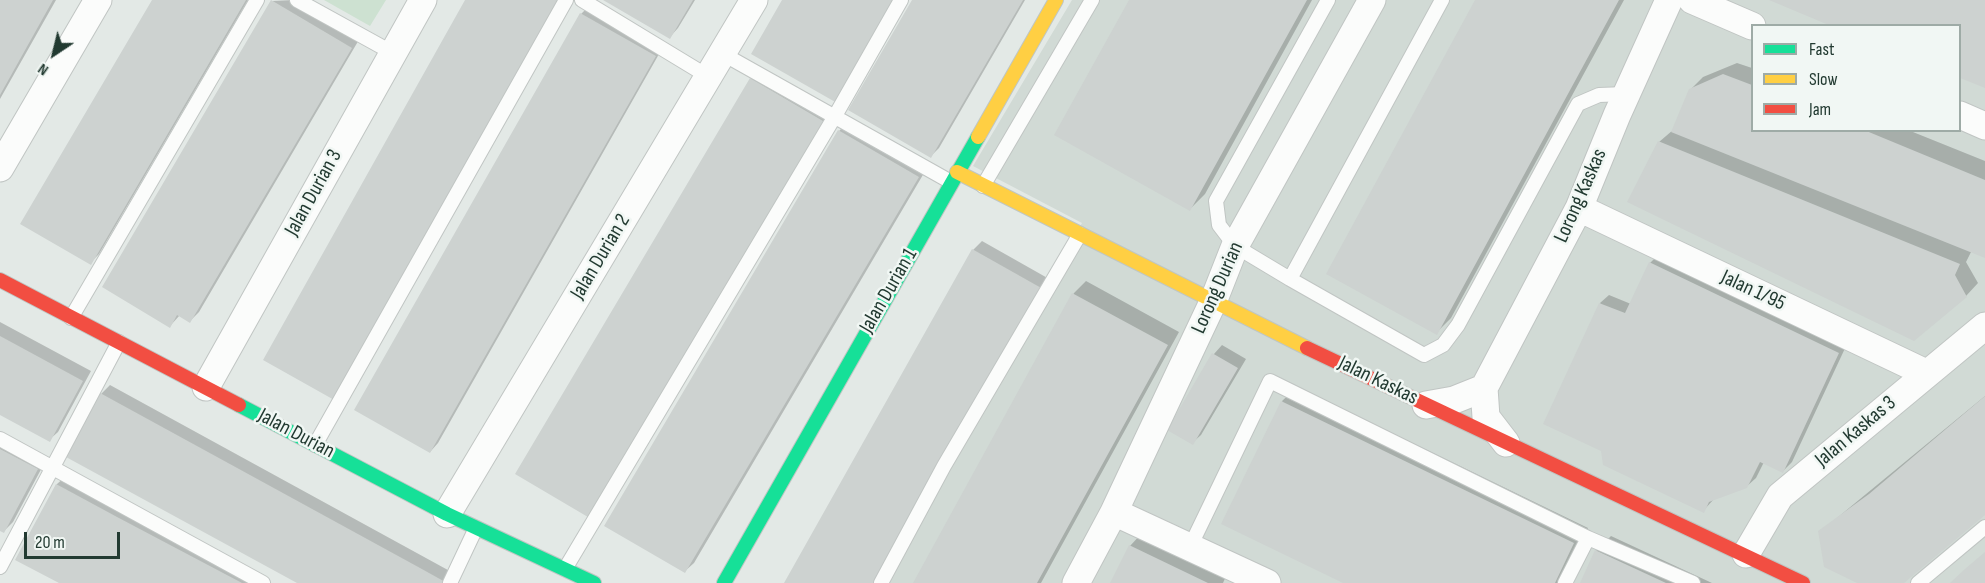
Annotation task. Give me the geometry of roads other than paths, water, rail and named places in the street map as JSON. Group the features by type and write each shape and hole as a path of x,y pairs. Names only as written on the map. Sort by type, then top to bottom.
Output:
{"street":[{"path":"0,168 98,0"},
{"name":"Jalan Durian 3","path":"206,387 423,0"},
{"name":"Jalan Durian 2","path":"447,514 754,0"},
{"name":"Jalan Durian 1","path":"724,583 1056,0"},
{"name":"Lorong Durian","path":"1076,583 1114,512 1213,302 1235,246 1372,0"},
{"name":"Lorong Kaskas","path":"1485,388 1579,208 1626,94 1669,0"},
{"path":"1692,0 1751,26"},
{"path":"1961,116 1985,126"},
{"name":"Jalan Kaskas","path":"954,177 983,186 1213,302 1803,583"},
{"name":"Jalan 1/95","path":"1579,208 1926,373"},
{"name":"Jalan Durian","path":"0,280 447,514 594,583"},
{"name":"Jalan Kaskas 3","path":"1746,554 1780,496 1985,326"},
{"path":"1426,405 1454,400 1485,388 1486,417 1506,443"},
{"path":"1114,512 1190,547 1235,576 1268,583"}],"lane":[{"path":"71,318 257,0"},
{"path":"297,0 393,53"},
{"path":"315,445 566,0"},
{"path":"582,0 710,77"},
{"path":"565,569 835,116 901,0"},
{"path":"983,186 1092,0"},
{"path":"1328,0 1216,201 1219,225 1235,246 1424,355 1443,345 1458,325 1578,104 1599,95 1626,94"},
{"path":"1290,279 1442,0"},
{"path":"723,54 835,116 954,177"},
{"path":"881,583 944,466 1080,234"},
{"path":"0,567 118,342"},
{"path":"1190,547 1270,381 1588,538 1693,583"},
{"path":"0,439 262,583"},
{"path":"450,583 476,527"},
{"path":"1918,583 1985,527"},
{"path":"1565,583 1588,538"}]}
